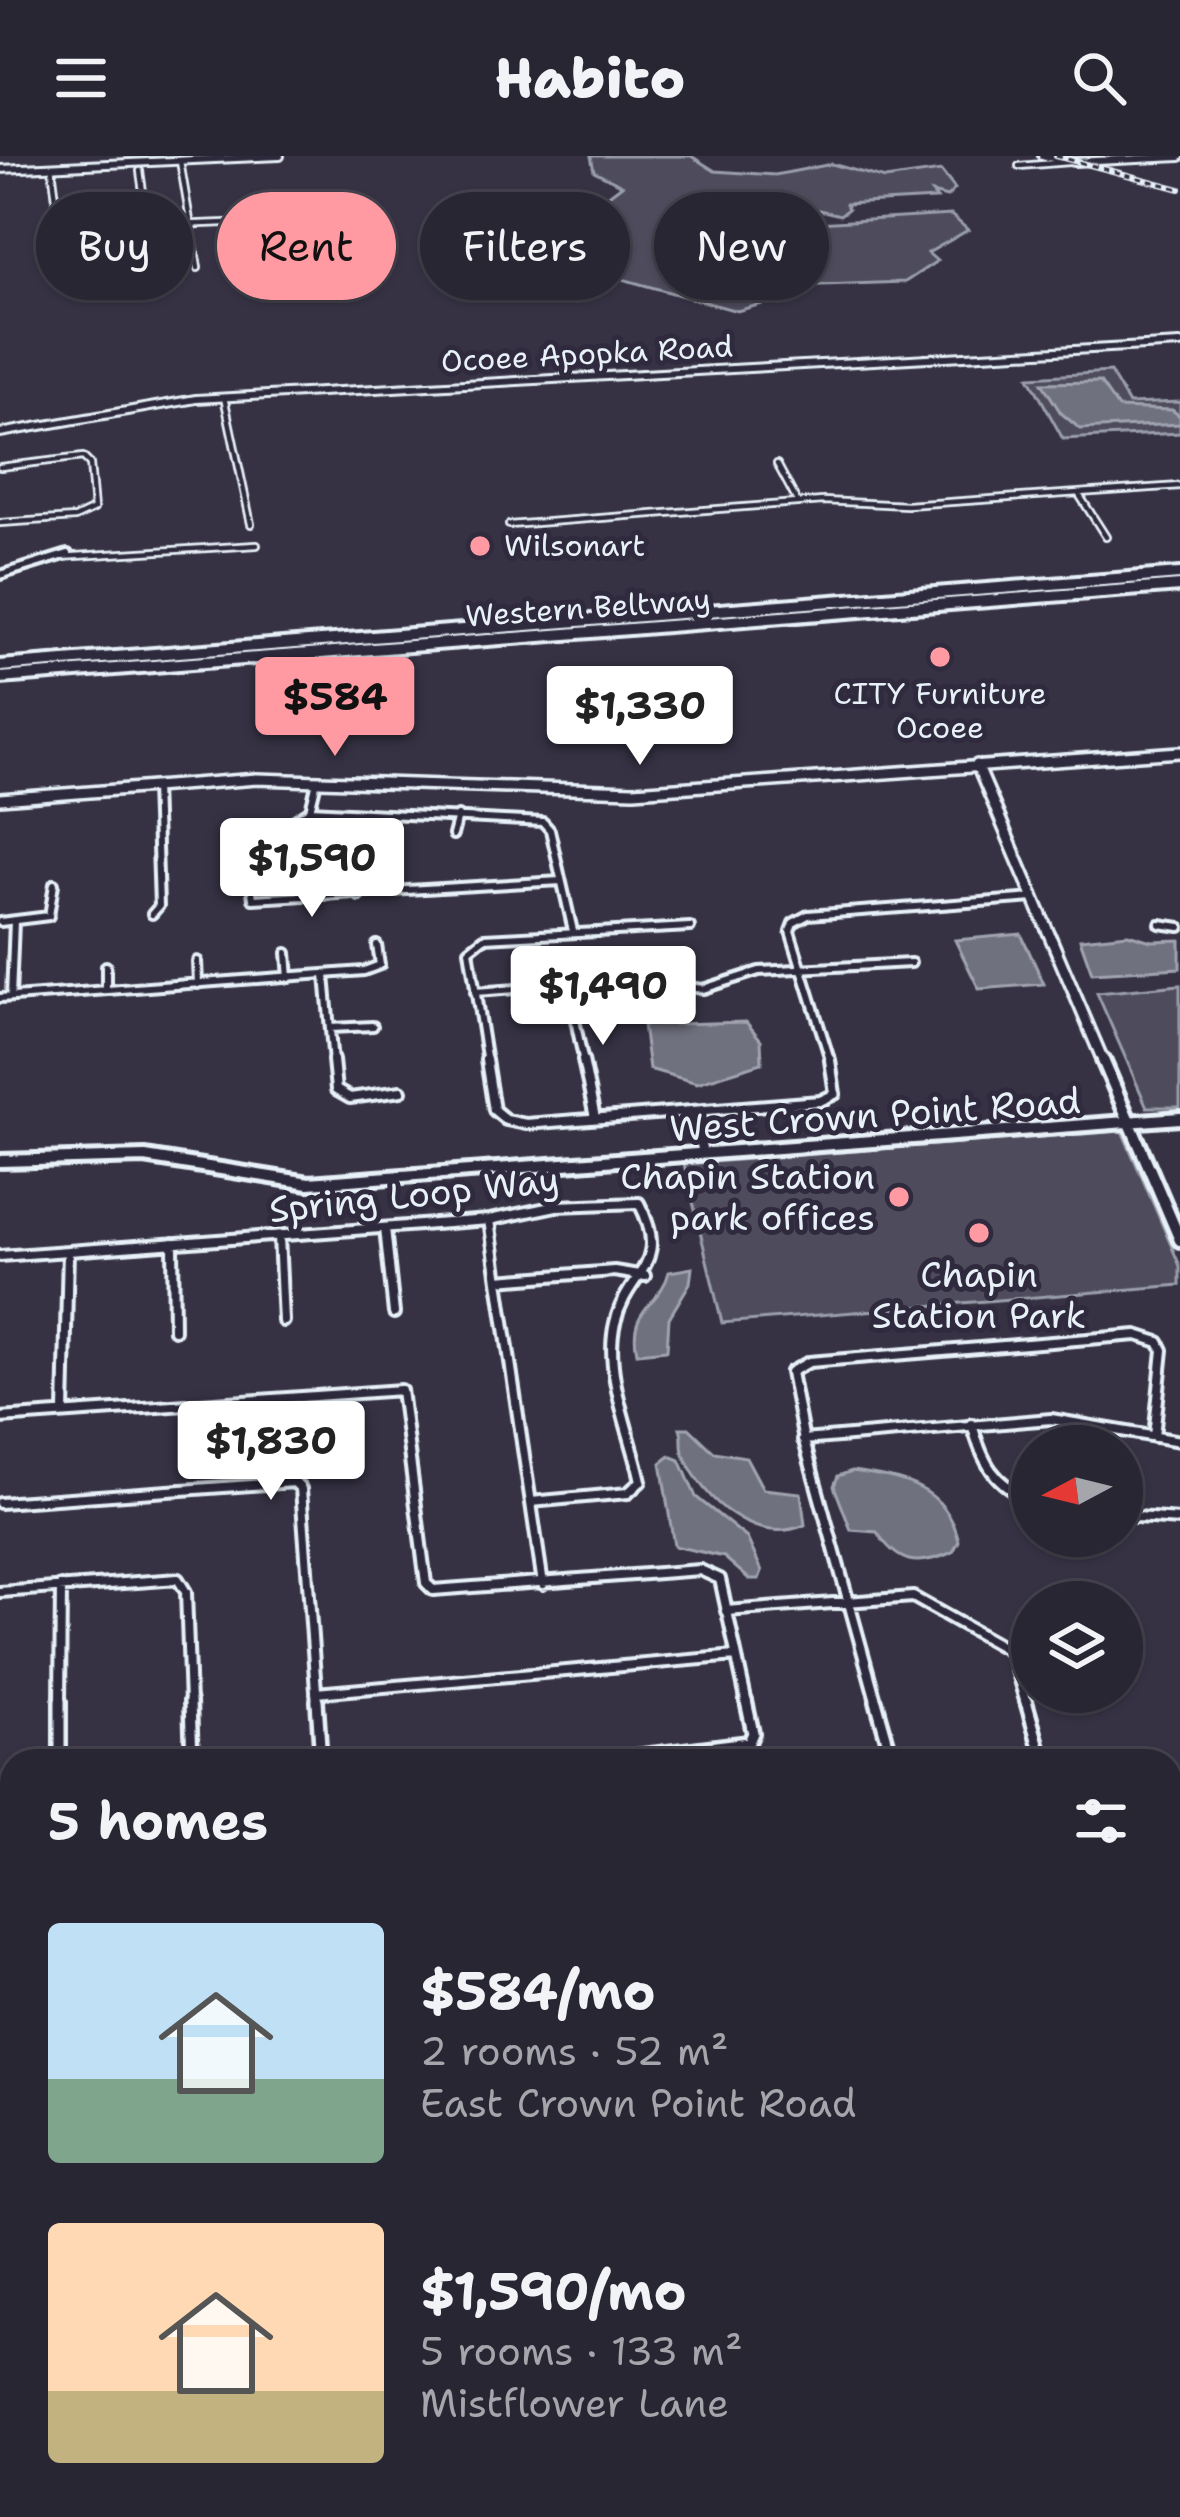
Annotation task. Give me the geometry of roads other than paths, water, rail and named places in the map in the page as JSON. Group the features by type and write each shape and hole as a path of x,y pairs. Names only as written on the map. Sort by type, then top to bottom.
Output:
{"highway":[{"path":"761,607 1180,565"},
{"name":"Western Beltway","path":"0,665 1180,574"},
{"name":"Western Beltway","path":"0,677 1180,588"}],"street":[{"path":"32,168 33,156"},
{"path":"0,170 104,160 280,156"},
{"path":"1042,156 1069,162"},
{"path":"1019,166 1180,157"},
{"path":"180,158 184,192"},
{"path":"52,167 55,192"},
{"path":"140,171 142,192"},
{"path":"193,247 198,268"},
{"name":"Ocoee Apopka Road","path":"0,433 224,397 1180,344"},
{"path":"224,397 251,524"},
{"path":"0,467 62,455 83,457 90,464 94,508 75,518 0,523"},
{"path":"777,464 797,503"},
{"path":"509,525 797,503 908,505 1180,486"},
{"path":"1078,493 1106,537"},
{"path":"0,575 70,553 257,545"},
{"path":"0,800 154,786 316,781 607,792 1180,752"},
{"path":"977,766 1180,1240"},
{"path":"310,810 316,781"},
{"path":"152,914 159,906 154,786"},
{"path":"561,880 263,902 250,893 247,851 252,843 310,810 543,822 550,830 561,880 572,931"},
{"path":"453,835 458,816"},
{"path":"346,862 356,872 359,896"},
{"path":"0,922 49,916 54,884"},
{"path":"690,927 572,931 472,943 494,1110 506,1120 526,1124 820,1101 835,1094 837,1082 790,931 808,914 1035,898"},
{"path":"11,997 14,921"},
{"path":"1160,925 1180,927"},
{"path":"0,998 375,969 380,965 377,945"},
{"path":"287,953 289,978"},
{"path":"197,961 198,984"},
{"path":"476,992 649,980 703,989 759,971 911,964"},
{"path":"106,966 106,990"},
{"path":"325,975 341,1096 400,1091"},
{"path":"568,986 596,1118"},
{"path":"330,1028 373,1026"},
{"path":"693,1111 704,1153"},
{"name":"West Crown Point Road","path":"0,1161 145,1157 308,1183 1180,1118"},
{"name":"Spring Loop Way","path":"0,1256 489,1220 556,1206 638,1203 652,1252 645,1276"},
{"path":"489,1220 544,1584"},
{"path":"386,1228 394,1313"},
{"path":"279,1236 283,1321"},
{"path":"173,1243 174,1330"},
{"path":"64,1412 68,1251"},
{"path":"497,1280 614,1271 645,1276 614,1325 641,1481 638,1489 531,1502"},
{"path":"890,1749 790,1378 808,1362 1137,1335 1159,1342 1163,1350 1154,1437"},
{"path":"0,1418 400,1390 426,1583 446,1592 700,1570 720,1579 752,1733 749,1742 692,1749"},
{"path":"803,1439 1051,1420 1180,1442"},
{"path":"972,1424 984,1468 1011,1493"},
{"path":"0,1503 294,1482 301,1490 320,1749"},
{"path":"1143,1517 1180,1520"},
{"path":"0,1592 169,1577 184,1584 191,1749"},
{"path":"60,1749 61,1586"},
{"path":"726,1612 913,1597 997,1640 1011,1652 1039,1749"},
{"path":"316,1693 736,1656"}],"water":[{"path":"1100,382 1118,408 1172,410 1180,416 1180,424 1080,429 1061,413 1042,383"},
{"path":"1021,934 1044,984 979,989 955,940"},
{"path":"1128,934 1151,941 1180,940 1180,968 1092,973 1080,939"},
{"path":"746,1022 761,1040 762,1063 697,1083 649,1069 643,1025"},
{"path":"692,1268 690,1283 669,1318 667,1350 637,1353 637,1326 669,1272"},
{"path":"680,1428 689,1428 714,1452 746,1457 763,1489 801,1493 805,1525 767,1529 732,1515 693,1472 683,1452"},
{"path":"670,1456 680,1460 696,1497 747,1538 762,1571 759,1579 749,1579 724,1557 674,1546 661,1463"},
{"path":"852,1471 905,1482 933,1497 953,1522 959,1541 953,1552 909,1560 893,1551 877,1532 851,1530 834,1486 838,1476"}],"railway":[{"path":"1056,156 1180,189"}],"place":[{"name":"Wilsonart","path":"480,546"},
{"name":"CITY Furniture Ocoee","path":"940,657"},
{"name":"Chapin Station park offices","path":"899,1197"},
{"name":"Chapin Station Park","path":"979,1233"}]}
